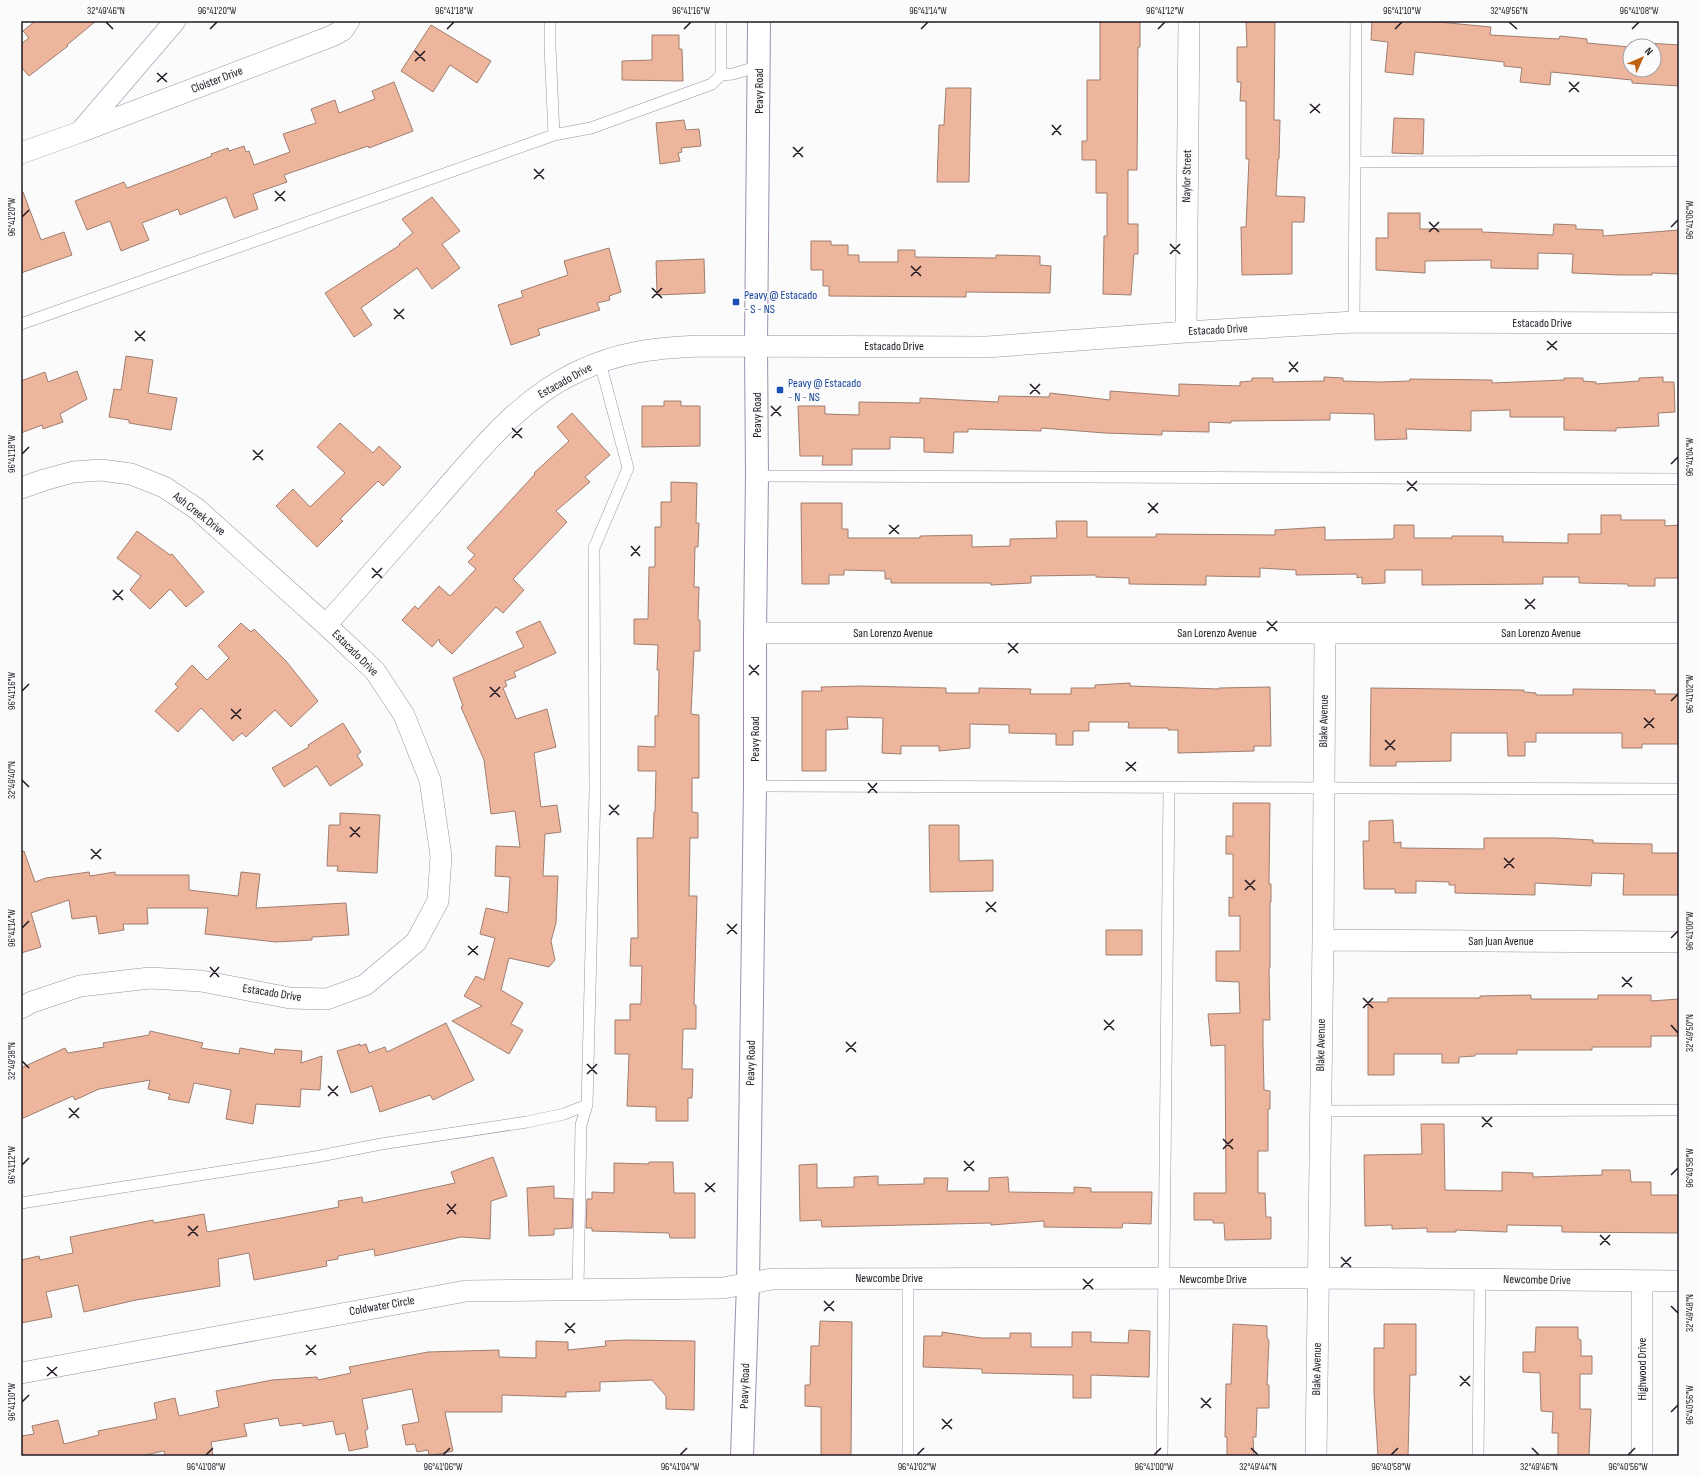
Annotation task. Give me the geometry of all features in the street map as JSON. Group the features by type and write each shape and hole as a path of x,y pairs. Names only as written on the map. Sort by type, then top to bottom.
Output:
{"street":[{"path":"80,132 175,21"},
{"name":"Cloister Drive","path":"21,152 80,132 332,36 343,30 349,21"},
{"name":"Peavy Road","path":"742,1456 748,1283 755,786 757,476 756,346 759,21"},
{"name":"Naylor Street","path":"1186,332 1190,21"},
{"name":"Estacado Drive","path":"21,1008 32,1002 80,986 150,978 201,981 290,998 327,999 365,986 416,942 438,901 441,856 430,780 404,715 375,672 326,625 482,447 527,404 551,386 576,372 600,362 630,352 664,347 987,347 1186,332 1354,322 1679,323"},
{"name":"Ash Creek Drive","path":"21,488 73,472 101,470 131,474 164,487 196,509 326,625"},
{"name":"San Lorenzo Avenue","path":"755,633 1679,633"},
{"name":"Blake Avenue","path":"1316,1456 1323,940 1325,633"},
{"name":"San Juan Avenue","path":"1323,940 1679,942"},
{"name":"Newcombe Drive","path":"748,1283 772,1279 908,1278 1318,1278 1679,1281"},
{"name":"Highwood Drive","path":"1642,1281 1642,1456"},
{"name":"Coldwater Circle","path":"21,1373 466,1291 723,1288 748,1283"}],"lane":[{"path":"550,21 554,135"},
{"path":"721,21 721,75"},
{"path":"1354,322 1356,21"},
{"path":"21,324 554,135 591,128 712,84 721,75 733,74 759,66"},
{"path":"1355,162 1679,161"},
{"path":"578,1289 581,1125 587,1105 595,791 594,548 628,468 600,362"},
{"path":"757,476 1679,479"},
{"path":"755,786 1679,789"},
{"path":"1162,1456 1169,788"},
{"path":"21,1203 315,1157 381,1144 527,1122 564,1114 587,1105"},
{"path":"1320,1111 1679,1110"},
{"path":"908,1278 908,1456"},
{"path":"1478,1456 1480,1280"}],"building":[{"path":"35,21 96,21 67,45 68,46 29,76 21,67 21,44 29,38 23,31"},
{"path":"1140,21 1140,47 1138,47 1137,170 1128,170 1128,224 1138,224 1138,254 1134,254 1131,295 1103,294 1104,236 1107,236 1107,193 1096,193 1096,160 1082,160 1082,141 1087,141 1087,80 1100,80 1100,22"},
{"path":"1246,21 1275,21 1274,120 1280,120 1276,196 1305,197 1304,222 1292,222 1292,274 1242,275 1241,227 1246,227 1249,159 1246,159 1246,101 1240,101 1241,82 1237,82 1237,47 1247,47"},
{"path":"1372,21 1428,21 1491,27 1490,35 1559,39 1560,36 1587,39 1587,43 1622,46 1622,78 1662,78 1662,44 1679,45 1679,86 1632,83 1632,80 1551,72 1550,85 1520,82 1522,68 1504,66 1504,62 1415,52 1413,75 1385,72 1388,42 1371,40"},
{"path":"431,25 491,61 477,83 450,65 433,92 401,71"},
{"path":"652,35 679,35 679,49 682,49 683,81 622,80 622,61 652,60"},
{"path":"394,82 413,131 369,148 368,146 284,175 287,182 253,194 258,209 234,218 226,197 180,215 178,209 142,223 149,240 121,251 110,221 87,230 75,201 124,182 127,188 212,156 211,154 228,148 229,151 244,146 246,152 249,151 254,165 290,152 283,134 316,123 311,109 335,100 339,113 375,99 372,91"},
{"path":"946,88 971,88 969,182 937,182 939,125 944,125"},
{"path":"1394,118 1424,119 1423,154 1392,153"},
{"path":"684,120 686,130 699,129 701,146 681,148 682,152 678,153 680,161 660,164 656,123"},
{"path":"21,192 23,192 41,240 64,232 72,255 21,273"},
{"path":"432,197 460,231 442,244 460,268 432,289 417,268 361,308 372,325 354,337 325,293 400,245 399,244 413,233 402,219"},
{"path":"1388,213 1420,213 1420,229 1482,229 1482,232 1553,235 1554,224 1576,225 1576,229 1603,230 1603,236 1679,230 1679,274 1652,273 1652,275 1620,275 1572,273 1573,254 1538,253 1538,269 1491,268 1491,260 1425,261 1425,273 1376,270 1376,238 1388,238"},
{"path":"811,241 831,241 831,245 848,245 848,255 859,255 859,262 898,262 898,250 915,250 915,257 996,258 996,255 1040,256 1040,265 1051,266 1050,293 966,292 966,297 829,296 829,286 823,286 823,270 811,270"},
{"path":"609,248 621,292 609,296 610,300 597,303 600,310 538,329 540,335 511,345 498,305 523,297 521,291 568,275 564,261"},
{"path":"704,259 705,293 657,295 656,261"},
{"path":"126,356 153,360 148,393 177,398 171,430 129,423 129,420 109,417 114,389 121,390"},
{"path":"77,371 87,399 60,414 63,422 43,429 42,425 21,433 21,381 45,372 48,382"},
{"path":"1324,377 1343,378 1343,381 1379,382 1410,381 1410,379 1492,380 1492,383 1583,378 1583,381 1596,382 1596,384 1639,381 1639,378 1663,377 1663,382 1674,382 1675,412 1658,413 1659,426 1616,428 1616,431 1564,430 1564,417 1510,417 1510,410 1471,411 1471,431 1406,429 1407,439 1375,440 1374,414 1330,413 1330,420 1231,421 1231,423 1209,422 1209,432 1162,431 1162,435 1105,433 1041,428 1041,431 968,429 968,432 954,432 953,453 924,452 924,438 890,437 890,449 852,449 852,465 822,465 823,456 800,456 798,406 825,406 825,414 859,415 859,402 920,403 920,398 998,402 999,396 1049,397 1050,393 1110,400 1110,391 1179,396 1179,384 1240,386 1240,382 1252,381 1252,378 1273,378 1273,382 1324,381"},
{"path":"664,401 681,401 681,406 700,406 700,446 642,447 642,406 664,406"},
{"path":"572,413 610,455 585,477 590,482 556,511 567,522 513,579 524,590 503,613 496,607 452,654 440,643 439,639 432,647 402,620 415,606 418,609 439,586 450,596 476,569 468,562 475,555 467,548 535,474 534,473 569,441 557,427"},
{"path":"340,423 373,453 379,446 401,467 383,486 378,481 340,519 343,521 317,547 276,506 293,489 310,507 345,473 317,447"},
{"path":"671,482 697,483 696,523 699,523 698,547 695,547 694,587 699,587 698,620 700,620 700,651 694,651 691,714 699,715 699,778 692,778 692,812 698,813 698,838 690,838 689,896 697,896 694,1005 696,1005 696,1029 683,1029 682,1069 693,1069 692,1098 688,1098 688,1121 656,1121 656,1107 627,1106 629,1054 615,1054 615,1020 630,1020 630,1004 641,1004 642,966 630,966 631,938 638,938 637,838 653,838 655,812 656,771 638,771 638,746 655,747 655,716 658,716 658,645 634,644 634,619 648,619 649,567 655,567 655,527 661,527 661,502 671,502"},
{"path":"801,503 842,503 842,529 848,529 848,538 920,538 920,536 972,535 972,547 1010,546 1010,539 1057,538 1056,521 1087,521 1087,537 1156,537 1156,534 1275,535 1275,530 1325,527 1325,540 1392,539 1394,538 1394,525 1414,525 1414,538 1503,536 1503,542 1568,543 1568,534 1601,534 1601,515 1621,515 1621,520 1665,520 1665,526 1679,525 1679,578 1655,578 1655,586 1579,583 1579,577 1543,577 1543,584 1422,585 1422,570 1385,570 1385,583 1362,584 1362,577 1357,578 1357,574 1296,575 1296,570 1260,568 1260,577 1206,576 1206,585 1129,584 1129,578 1096,577 1096,575 1031,576 1031,583 991,585 991,583 891,583 891,579 885,579 885,571 844,570 844,575 829,575 829,584 802,584"},
{"path":"137,531 170,555 172,554 204,592 186,607 170,589 150,609 130,590 141,576 117,558"},
{"path":"540,621 556,653 514,672 516,677 505,681 507,686 503,688 516,719 547,709 556,747 534,753 541,807 557,805 561,832 545,834 543,876 558,876 556,923 551,941 555,960 549,967 509,958 501,990 523,1003 511,1024 523,1030 509,1054 452,1021 482,1006 464,996 476,976 484,980 495,938 480,934 486,908 508,913 510,877 495,876 496,846 520,847 515,811 491,814 484,760 461,707 463,706 453,678 524,647 516,632"},
{"path":"241,623 251,632 254,629 286,661 318,701 291,727 275,710 246,737 242,733 233,741 201,708 178,732 155,711 178,687 175,684 192,665 207,680 229,658 218,646"},
{"path":"1130,683 1130,686 1219,689 1270,687 1271,746 1254,746 1254,751 1178,753 1178,730 1168,730 1168,728 1128,728 1129,722 1089,722 1089,731 1073,731 1073,745 1056,745 1056,734 1009,733 1009,725 970,724 970,748 939,751 939,746 901,746 901,754 882,753 883,718 847,717 848,729 826,730 826,771 802,771 802,691 822,691 821,687 861,686 946,688 946,693 979,693 979,688 1031,689 1030,694 1071,694 1071,688 1095,688 1095,685"},
{"path":"1371,688 1524,690 1524,692 1536,693 1536,695 1573,695 1573,689 1655,690 1655,694 1679,694 1679,744 1642,744 1642,748 1622,748 1622,733 1536,733 1536,742 1525,742 1525,756 1508,756 1507,733 1451,733 1451,761 1396,762 1396,766 1370,766"},
{"path":"343,723 361,752 357,755 363,765 330,786 317,766 284,787 272,768 309,747 308,745"},
{"path":"1233,803 1270,803 1270,1020 1263,1020 1263,1044 1264,1090 1270,1091 1270,1109 1268,1109 1268,1151 1258,1151 1258,1193 1265,1193 1266,1217 1271,1217 1271,1239 1225,1240 1224,1223 1213,1223 1213,1220 1194,1220 1194,1193 1226,1193 1225,1045 1211,1046 1208,1014 1240,1013 1239,982 1216,981 1216,951 1240,951 1240,916 1229,916 1229,897 1233,898 1233,854 1226,854 1226,836 1233,836"},
{"path":"340,813 380,815 377,873 337,871 338,866 327,866 329,825 340,825"},
{"path":"1393,820 1394,843 1401,842 1401,848 1484,849 1484,838 1555,838 1593,840 1593,843 1652,844 1652,853 1679,853 1679,895 1623,895 1624,874 1592,873 1591,886 1535,883 1535,895 1455,893 1455,885 1449,885 1449,882 1416,881 1416,893 1395,893 1395,889 1364,889 1363,841 1369,841 1369,821"},
{"path":"929,825 959,825 959,861 993,860 993,891 930,892"},
{"path":"24,851 35,882 46,878 89,872 90,876 115,872 115,875 189,875 189,890 238,896 241,872 260,874 256,908 346,903 349,935 312,937 312,940 276,942 205,934 208,908 147,908 148,924 123,924 124,930 99,934 96,916 72,919 69,900 31,913 41,947 21,953 21,852"},
{"path":"1106,930 1142,930 1142,955 1106,955"},
{"path":"1531,995 1531,999 1598,999 1598,995 1651,995 1651,1001 1679,999 1679,1036 1651,1036 1651,1047 1592,1047 1592,1050 1517,1050 1517,1054 1475,1054 1475,1056 1459,1057 1459,1063 1442,1063 1442,1054 1394,1054 1394,1075 1368,1075 1368,1002 1388,1002 1388,998 1480,998 1480,996"},
{"path":"446,1023 474,1080 433,1100 430,1095 380,1112 372,1086 351,1093 337,1051 360,1044 360,1046 366,1044 369,1053 385,1047 387,1052"},
{"path":"150,1031 203,1043 201,1048 239,1054 240,1048 274,1054 275,1049 302,1051 301,1063 322,1056 320,1090 301,1089 300,1107 256,1104 253,1124 226,1119 231,1090 194,1083 189,1103 168,1099 170,1094 148,1089 150,1080 99,1089 75,1100 73,1096 21,1119 21,1068 65,1048 68,1053 104,1047 103,1043 149,1035"},
{"path":"1421,1124 1444,1124 1445,1190 1502,1191 1502,1172 1533,1173 1533,1177 1602,1175 1602,1170 1630,1170 1631,1182 1651,1182 1651,1195 1679,1195 1679,1233 1562,1232 1562,1226 1507,1225 1507,1232 1456,1230 1456,1232 1427,1232 1427,1228 1392,1229 1392,1225 1365,1226 1364,1155 1422,1154"},
{"path":"493,1157 507,1196 491,1201 490,1239 461,1237 375,1256 374,1249 338,1256 338,1259 326,1261 327,1266 254,1280 249,1253 218,1259 220,1286 136,1300 84,1312 78,1285 46,1292 52,1317 21,1323 21,1260 39,1256 40,1260 73,1253 70,1237 153,1220 154,1223 204,1214 207,1232 339,1207 338,1201 362,1197 363,1203 455,1183 451,1172"},
{"path":"649,1162 673,1162 674,1193 695,1193 695,1238 670,1238 669,1233 592,1231 592,1228 586,1228 587,1199 592,1199 592,1192 614,1193 614,1163 649,1164"},
{"path":"817,1164 817,1188 854,1187 854,1177 878,1176 878,1185 924,1184 924,1178 948,1178 947,1191 989,1191 989,1178 1008,1177 1009,1192 1074,1193 1074,1187 1091,1188 1091,1192 1152,1192 1151,1224 1123,1223 1122,1228 1044,1227 1044,1221 991,1225 991,1223 822,1227 821,1220 800,1221 799,1165"},
{"path":"554,1186 554,1198 573,1199 572,1228 554,1229 554,1235 529,1236 527,1188"},
{"path":"820,1321 852,1322 851,1456 821,1456 821,1407 805,1406 805,1385 810,1385 811,1346 819,1346"},
{"path":"1233,1324 1267,1326 1267,1337 1269,1341 1267,1385 1269,1385 1269,1408 1257,1408 1256,1437 1253,1437 1254,1456 1227,1456 1227,1437 1225,1437 1226,1384 1231,1384"},
{"path":"1384,1324 1416,1324 1416,1375 1410,1375 1408,1456 1378,1456 1374,1393 1374,1348 1384,1348"},
{"path":"1536,1327 1578,1327 1578,1339 1581,1340 1581,1356 1592,1356 1592,1374 1580,1374 1580,1409 1591,1409 1589,1456 1558,1456 1558,1433 1552,1433 1553,1412 1541,1411 1540,1373 1523,1372 1523,1352 1535,1352"},
{"path":"1129,1330 1150,1331 1149,1377 1091,1375 1091,1398 1073,1398 1073,1375 982,1373 982,1369 923,1367 924,1336 942,1336 942,1332 981,1338 1010,1338 1010,1333 1031,1333 1031,1347 1072,1347 1072,1332 1091,1332 1091,1342 1128,1343"},
{"path":"536,1341 568,1342 568,1350 606,1346 605,1341 695,1341 694,1410 666,1409 666,1396 652,1380 600,1382 600,1391 566,1392 566,1397 502,1395 502,1412 445,1412 453,1451 429,1456 428,1450 417,1452 415,1444 406,1445 402,1425 419,1422 412,1389 362,1399 368,1429 365,1430 368,1447 349,1451 345,1433 336,1435 333,1421 303,1426 302,1423 280,1426 278,1418 244,1424 247,1436 211,1442 213,1456 165,1456 164,1451 140,1456 21,1456 21,1436 34,1434 32,1426 58,1420 64,1444 99,1435 98,1431 157,1419 154,1403 175,1398 179,1416 219,1407 216,1391 272,1380 317,1377 318,1380 351,1373 349,1367 428,1352 499,1350 499,1357 536,1358"}],"place":[{"name":"Peavy @ Estacado - S - NS","path":"736,302"},
{"name":"Peavy @ Estacado - N - NS","path":"780,390"}]}
